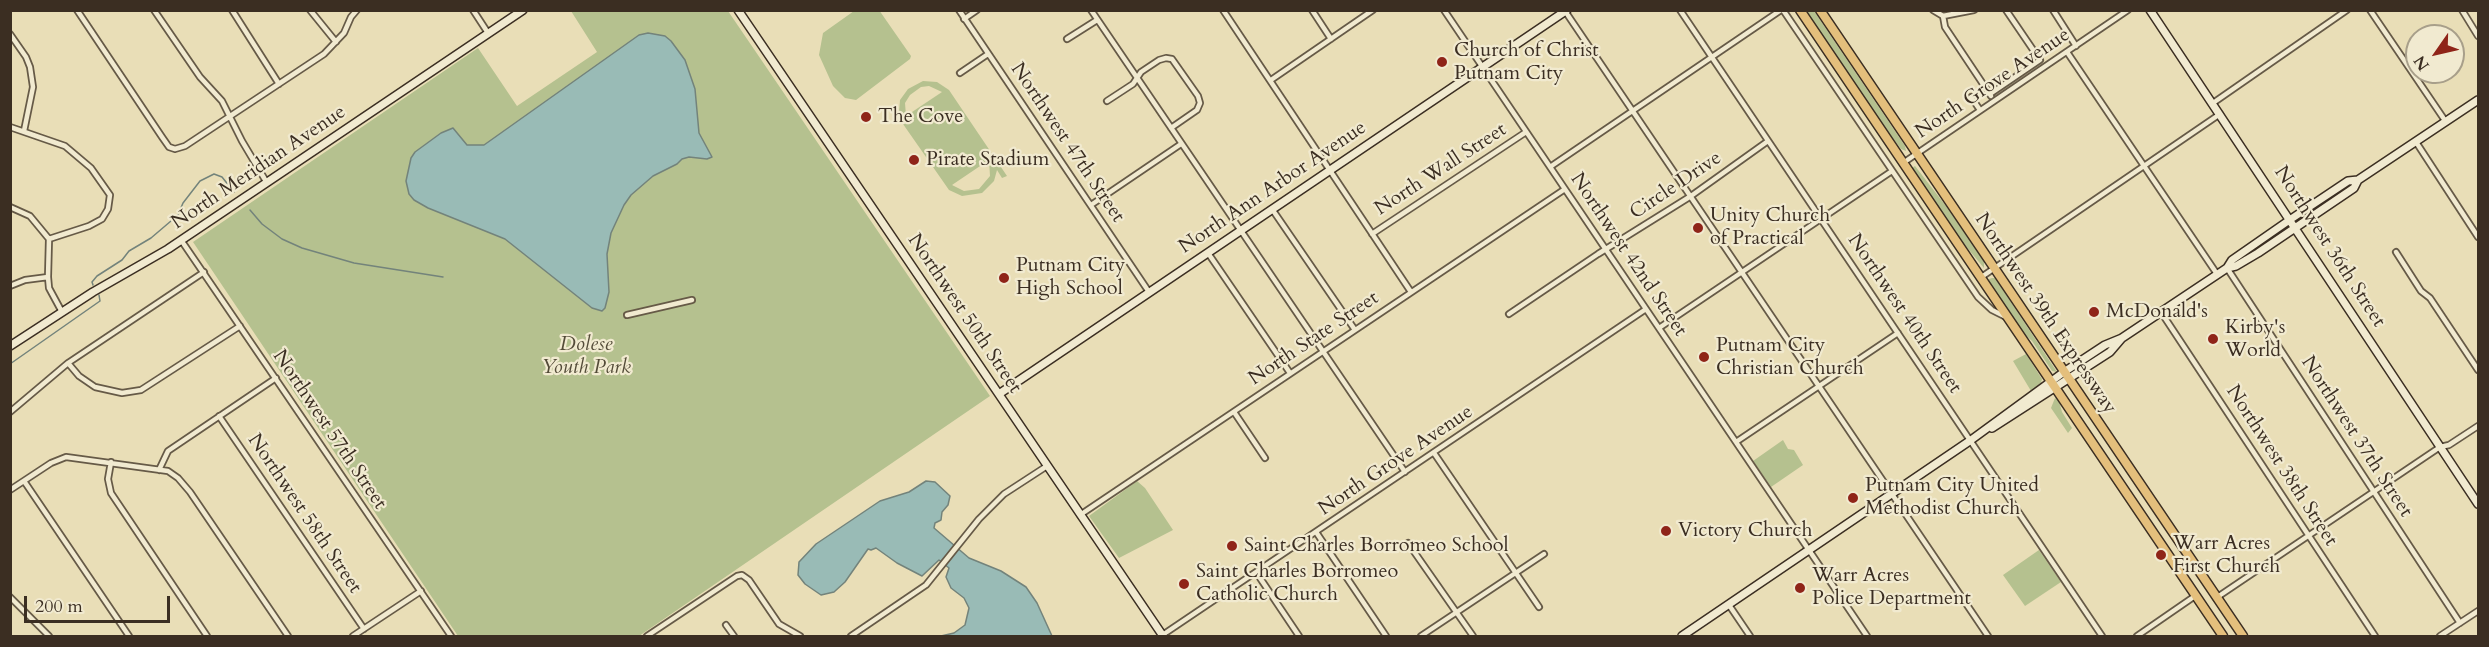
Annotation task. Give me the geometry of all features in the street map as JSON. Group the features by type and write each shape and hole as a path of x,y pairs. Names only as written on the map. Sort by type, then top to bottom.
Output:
{"highway":[{"name":"Northwest 39th Expressway","path":"1800,10 2223,636"},
{"name":"Northwest 39th Expressway","path":"1820,10 2243,636"},
{"path":"2195,596 2209,587"},
{"path":"2203,607 2217,598"}],"main road":[{"name":"North Meridian Avenue","path":"10,346 181,240 523,10"},
{"name":"Northwest 50th Street","path":"738,10 1162,636"},
{"name":"Northwest 36th Street","path":"2150,10 2478,504"},
{"name":"North Ann Arbor Avenue","path":"999,394 1566,11"},
{"path":"2227,268 2232,260 2290,219 2348,181 2358,180 2478,100"},
{"path":"1682,636 2066,376 2110,352 2122,338 2217,274 2236,266 2354,188 2358,180"}],"street":[{"path":"77,10 162,138 175,149 185,146 230,114 324,54 344,33 357,10"},
{"path":"154,10 200,77 222,101 267,183"},
{"path":"232,10 279,84"},
{"path":"310,10 336,42"},
{"path":"473,10 488,33"},
{"name":"Northwest 47th Street","path":"959,10 1149,292"},
{"path":"964,19 977,10"},
{"path":"1091,10 1405,472"},
{"path":"1223,10 1411,292"},
{"path":"1312,10 1331,39"},
{"path":"1270,80 1373,10"},
{"name":"Northwest 42nd Street","path":"1444,10 1867,636"},
{"name":"Northwest 40th Street","path":"1680,10 2102,636"},
{"path":"1550,167 1782,10"},
{"name":"Northwest 39th Expressway","path":"1782,10 1978,297 1992,310 2007,317"},
{"path":"1933,10 1942,16 1974,10"},
{"path":"2006,10 2045,67"},
{"path":"2053,10 2076,46"},
{"name":"North Grove Avenue","path":"1903,163 2128,10"},
{"path":"2213,104 2348,10"},
{"path":"2370,10 2446,122"},
{"path":"2462,10 2478,36"},
{"path":"1566,11 1988,636"},
{"path":"1942,16 1944,27 1994,100"},
{"path":"1067,39 1097,20"},
{"path":"10,34 26,57 33,87 24,130"},
{"path":"2067,52 2217,274"},
{"path":"960,73 988,54"},
{"path":"1107,101 1132,84 1141,72 1166,58 1174,61 1198,96 1200,103 1194,112 1171,128"},
{"path":"1990,94 2040,60"},
{"path":"1971,97 1980,110"},
{"path":"1980,278 2220,114"},
{"path":"10,127 65,146 78,155 104,182 110,195 108,209 102,219 89,226 49,239"},
{"name":"North Wall Street","path":"1372,234 1526,132"},
{"name":"Circle Drive","path":"1509,314 1691,196 1768,141"},
{"path":"2416,142 2478,237"},
{"path":"1091,205 1181,144"},
{"path":"1659,328 1892,171"},
{"name":"North State Street","path":"1080,515 1565,189"},
{"path":"10,207 30,216 49,239 50,288 63,312"},
{"path":"1272,209 1355,330"},
{"name":"Northwest 57th Street","path":"181,240 451,636"},
{"path":"2396,252 2478,370"},
{"path":"1208,253 1290,373"},
{"name":"Northwest 37th Street","path":"2227,268 2460,623"},
{"path":"10,412 68,363 204,272"},
{"path":"10,286 25,280 48,277"},
{"path":"627,315 692,300"},
{"name":"North Grove Avenue","path":"1162,636 1646,309"},
{"name":"Northwest 38th Street","path":"2161,312 2375,636"},
{"path":"68,363 95,387 122,393 141,390 240,326"},
{"path":"1736,442 1898,333"},
{"path":"159,470 168,451 276,378"},
{"path":"1234,412 1265,458"},
{"name":"Northwest 58th Street","path":"219,416 364,629"},
{"path":"2217,598 2440,447 2449,445 2478,426"},
{"path":"1434,453 1539,607"},
{"path":"10,490 55,460 66,457 168,471 178,478 190,492 288,636"},
{"path":"111,462 108,479 111,493 207,636"},
{"path":"851,636 926,585 979,519 1004,494 1047,466"},
{"path":"24,481 129,636"},
{"path":"1316,532 1386,636"},
{"path":"1408,543 1473,636"},
{"path":"1421,636 1544,554"},
{"path":"1256,572 1299,636"},
{"path":"648,636 737,576 742,575 749,580 779,624 800,636"},
{"path":"353,636 421,591"},
{"path":"2137,636 2195,596"},
{"path":"10,597 49,636"},
{"path":"1729,605 1750,636"},
{"path":"2440,636 2478,611"},
{"path":"726,625 734,636"}],"green space":[{"path":"879,10 911,56 910,59 856,100 845,98 833,86 819,55 823,33 854,11"},
{"name":"Dolese Youth Park","path":"571,11 728,11 990,396 639,636 458,636 193,242 478,48 517,106 597,52"},
{"path":"1804,11 1814,11 1905,146 1906,151 1901,149 1875,115"},
{"path":"923,81 937,82 949,90 1007,176 1002,178 997,170 994,181 982,193 962,196 949,190 903,124 899,112 900,100 908,89","holes":["929,86 942,92 906,116 905,103 910,95 921,87","989,160 990,176 979,189 964,191 952,185"]},
{"path":"1915,166 1984,261 1984,268 1954,232 1912,168"},
{"path":"1995,278 2057,372 2052,371 2032,341 2022,332 1989,283 1989,279"},
{"path":"2026,354 2042,379 2041,383 2031,391 2013,361"},
{"path":"2055,398 2059,401 2062,412 2072,428 2068,433 2051,408"},
{"path":"1783,440 1788,449 1794,450 1803,465 1771,487 1753,461"},
{"path":"1137,481 1145,488 1173,530 1119,558 1089,516"},
{"path":"2039,550 2061,582 2025,606 2003,575"}],"water":[{"path":"648,33 665,36 685,60 695,89 699,133 712,157 682,159 653,176 631,195 611,233 607,254 609,292 602,311 592,308 505,239 428,208 414,200 409,194 406,181 411,158 415,152 441,133 453,128 467,145 484,145 639,35"},
{"path":"926,481 935,482 950,496 948,505 942,512 941,520 935,523 934,528 969,558 1001,571 1026,587 1037,603 1052,636 941,636 954,633 965,625 969,608 964,598 951,588 946,577 949,568 939,560 922,576 897,563 876,548 868,549 845,582 834,592 821,595 805,584 798,575 799,562 816,544 880,501 909,492"}],"waterway":[{"path":"93,285 92,282 97,276 122,260 129,251 151,238 178,215 183,203 200,181 214,174 222,177 234,192"},
{"path":"250,210 262,224 282,239 302,248 354,263 443,277"},
{"path":"10,364 100,301 99,295"}],"place":[{"name":"Church of Christ Putnam City","path":"1442,62"},
{"name":"The Cove","path":"866,117"},
{"name":"Pirate Stadium","path":"914,160"},
{"name":"Unity Church of Practical","path":"1698,228"},
{"name":"Putnam City High School","path":"1004,278"},
{"name":"McDonald's","path":"2094,312"},
{"name":"Kirby's World","path":"2213,339"},
{"name":"Putnam City Christian Church","path":"1704,357"},
{"name":"Putnam City United Methodist Church","path":"1853,498"},
{"name":"Victory Church","path":"1666,531"},
{"name":"Saint Charles Borromeo School","path":"1232,546"},
{"name":"Warr Acres First Church","path":"2161,555"},
{"name":"Saint Charles Borromeo Catholic Church","path":"1184,584"},
{"name":"Warr Acres Police Department","path":"1800,588"}]}
